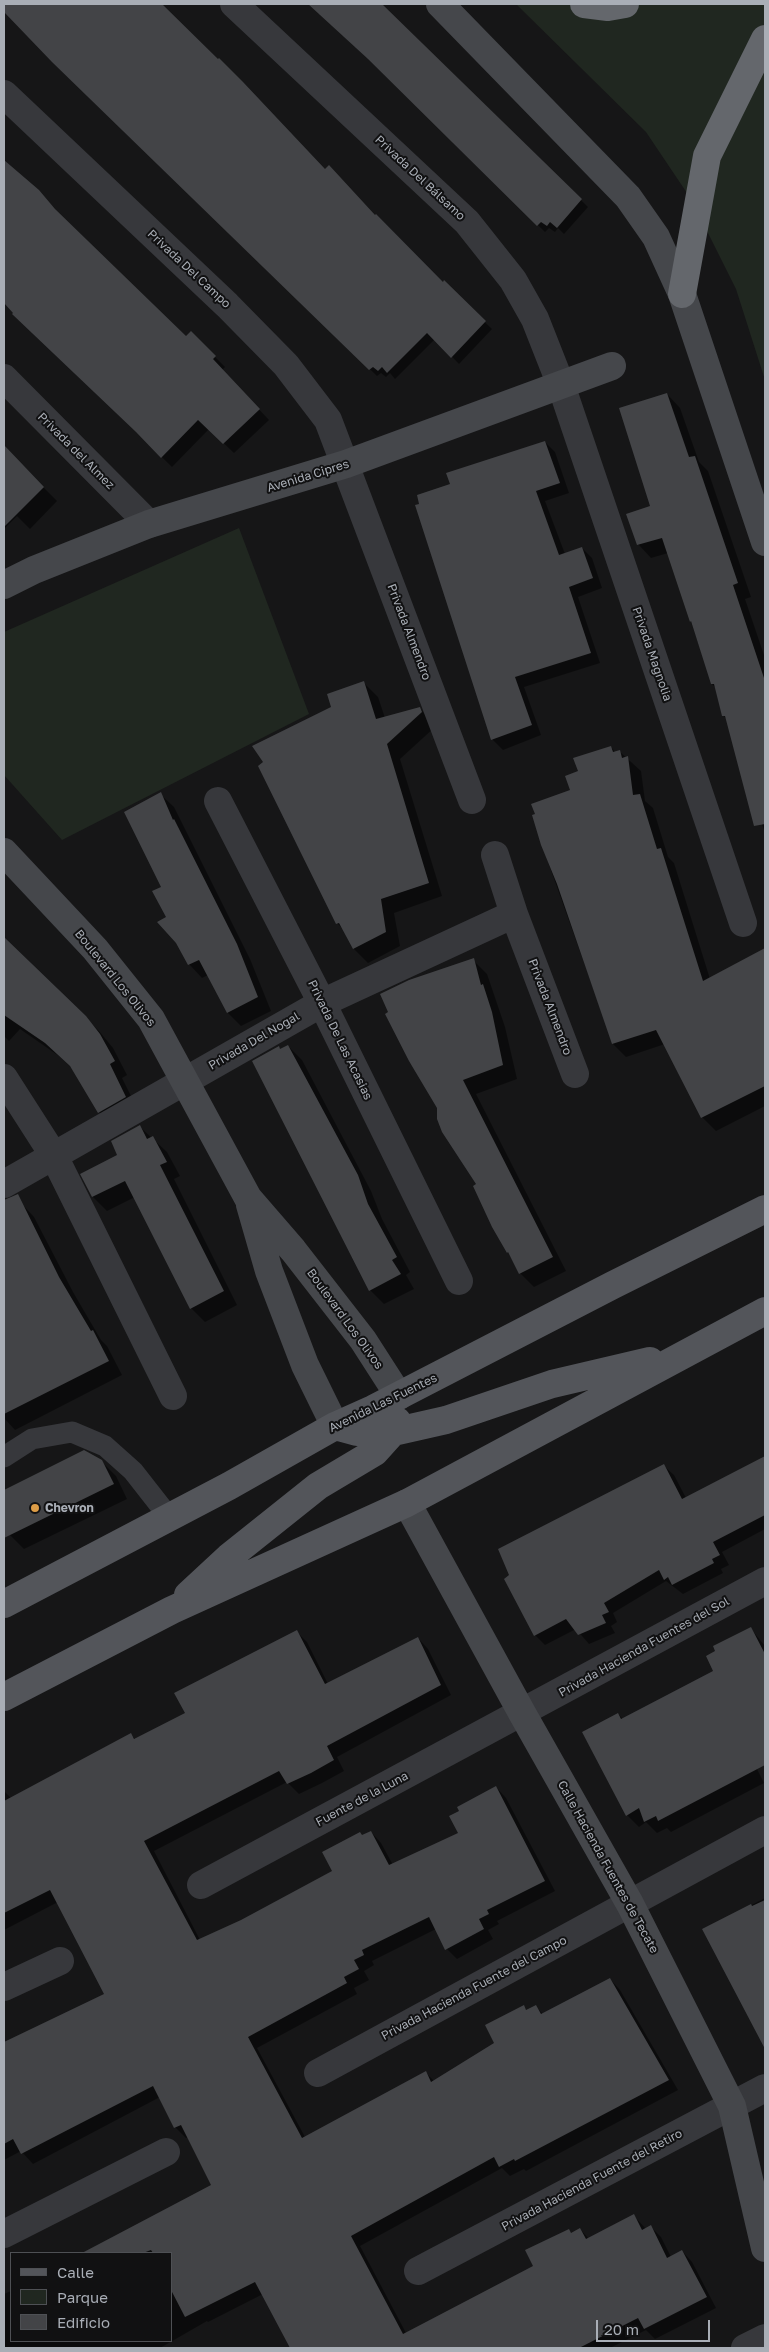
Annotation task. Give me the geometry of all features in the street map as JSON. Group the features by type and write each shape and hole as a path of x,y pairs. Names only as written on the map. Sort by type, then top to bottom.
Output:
{"highway":[{"path":"584,4 608,7 625,4"},
{"path":"682,294 707,156 765,39"}],"main road":[{"name":"Avenida Las Fuentes","path":"4,1604 169,1517 335,1426 399,1396 613,1284 765,1209"},
{"path":"4,1697 172,1610 407,1503 765,1311"},
{"path":"335,1426 357,1432 393,1432 446,1420 552,1384 688,1351"},
{"path":"172,1610 236,1551 318,1486 375,1452 393,1432 400,1409 399,1396"}],"street":[{"name":"Privada Del Bálsamo","path":"234,4 467,222 513,280 535,319 561,385"},
{"path":"440,4 628,197 656,237 682,294 765,542"},
{"name":"Privada Del Campo","path":"4,94 220,298 286,365 328,420 346,464"},
{"name":"Avenida Cipres","path":"4,585 34,570 149,524 346,464 612,366"},
{"name":"Privada del Almez","path":"4,378 149,524"},
{"name":"Privada Magnolia","path":"561,385 743,923"},
{"name":"Privada Almendro","path":"346,464 472,800"},
{"name":"Privada De Las Acasias","path":"218,801 322,1003 459,1281"},
{"name":"Boulevard Los Olivos","path":"4,852 95,949 151,1019 248,1198 293,1250 363,1340 399,1396"},
{"name":"Privada Almendro","path":"495,856 514,914 575,1074"},
{"name":"Privada Del Nogal","path":"4,1184 322,1003 514,914"},
{"path":"4,1078 54,1156 173,1396"},
{"name":"Boulevard Los Olivos","path":"248,1198 268,1271 305,1365 335,1426"},
{"name":"Calle Hacienda Fuentes de Tecate","path":"407,1503 522,1713 630,1904 732,2106 765,2248"},
{"name":"Privada Hacienda Fuentes del Sol","path":"522,1713 765,1581"},
{"name":"Fuente de la Luna","path":"201,1885 522,1713"},
{"name":"Privada Hacienda Fuente del Campo","path":"318,2073 765,1830"},
{"path":"4,1988 60,1961"},
{"name":"Privada Hacienda Fuente del Retiro","path":"418,2271 765,2088"},
{"path":"4,2234 166,2152"},
{"path":"746,2348 765,2338"}],"lane":[{"path":"4,1457 32,1440 72,1432 105,1446 133,1472 169,1517"}],"green space":[{"path":"516,4 765,4 765,380 736,289 691,199 646,132"},
{"path":"239,528 309,714 62,840 4,775 4,632"}],"building":[{"path":"4,4 162,4 243,82 325,169 329,165 375,215 486,321 451,358 427,333 387,373 382,367 378,371 373,367 369,370 52,62 4,12"},
{"path":"308,4 382,4 582,199 557,228 550,222 547,226 541,222 537,226 368,59"},
{"path":"4,160 39,190 55,209 186,336 191,331 216,356 213,359 260,409 223,444 198,420 161,458 12,314 4,303"},
{"path":"667,393 689,457 695,456 738,583 733,585 765,681 765,824 754,826 725,716 722,716 714,684 711,684 662,538 637,545 626,514 650,506 619,408"},
{"path":"545,441 560,483 536,491 559,555 582,547 593,578 569,587 591,653 515,677 532,725 491,740 415,505 419,504 417,495 450,484 446,473"},
{"path":"4,445 44,487 4,527"},
{"path":"364,681 376,719 420,707 422,712 387,744 429,883 381,899 386,932 353,949 339,923 336,924 258,766 263,762 252,746 331,707 327,694"},
{"path":"611,746 613,752 620,750 622,758 628,756 633,795 640,794 657,849 661,848 703,981 765,948 765,1086 701,1118 656,1030 612,1044 532,815 535,814 531,804 570,790 565,776 578,771 573,758"},
{"path":"161,792 173,820 237,944 258,997 227,1013 199,960 188,965 176,943 157,922 166,917 152,891 161,887 124,812"},
{"path":"4,937 86,1016 100,1034 115,1061 110,1064 126,1097 98,1113 70,1066 45,1043 4,1015"},
{"path":"474,958 481,985 483,984 492,1012 503,1065 463,1080 553,1257 519,1274 492,1227 473,1186 476,1184 442,1132 437,1119 437,1108 409,1061 385,1014 388,1012 380,994 409,980"},
{"path":"288,1045 358,1175 368,1204 397,1257 392,1260 401,1274 369,1291 252,1061 279,1046 280,1049"},
{"path":"140,1125 147,1139 153,1136 167,1162 160,1165 224,1291 190,1309 125,1181 92,1197 80,1174 117,1155 111,1141"},
{"path":"18,1194 59,1277 91,1331 93,1330 109,1361 4,1414 4,1200"},
{"name":"Chevron","path":"84,1450 102,1460 114,1484 4,1538 4,1490"},
{"path":"765,1456 765,1515 713,1542 720,1555 712,1559 714,1563 672,1585 668,1577 664,1580 659,1570 604,1603 609,1612 602,1615 606,1623 578,1635 566,1619 534,1636 504,1579 509,1575 498,1549 664,1464 682,1499"},
{"path":"751,1627 765,1654 765,1765 658,1821 656,1816 644,1822 639,1808 626,1816 582,1732 618,1713 621,1719 713,1671 706,1656 715,1651 713,1646"},
{"path":"297,1630 325,1684 418,1637 441,1685 327,1746 334,1760 311,1773 287,1784 279,1771 144,1841 197,1940 241,1920 332,1871 322,1852 360,1832 362,1835 371,1831 389,1865 458,1833 449,1816 459,1811 457,1807 496,1786 545,1881 487,1910 489,1914 479,1919 484,1929 445,1950 429,1917 362,1950 364,1955 354,1960 359,1969 344,1977 347,1983 248,2037 302,2138 426,2071 431,2082 494,2043 485,2025 524,2005 526,2010 536,2005 541,2014 610,1978 669,2080 515,2161 514,2159 499,2167 494,2157 351,2236 403,2334 533,2266 525,2250 569,2229 571,2233 580,2228 586,2239 634,2214 642,2230 651,2225 667,2258 682,2250 707,2297 644,2329 638,2318 579,2348 290,2348 255,2282 185,2317 172,2292 172,2252 152,2252 151,2250 146,2252 84,2252 211,2185 181,2125 174,2128 153,2086 21,2154 13,2139 4,2144 4,2042 104,1994 50,1890 4,1913 4,1801 131,1733 134,1739 185,1713 174,1693"},
{"path":"765,1900 765,2049 702,1929 751,1904 752,1906"}],"place":[{"name":"Chevron","path":"35,1508"}]}
